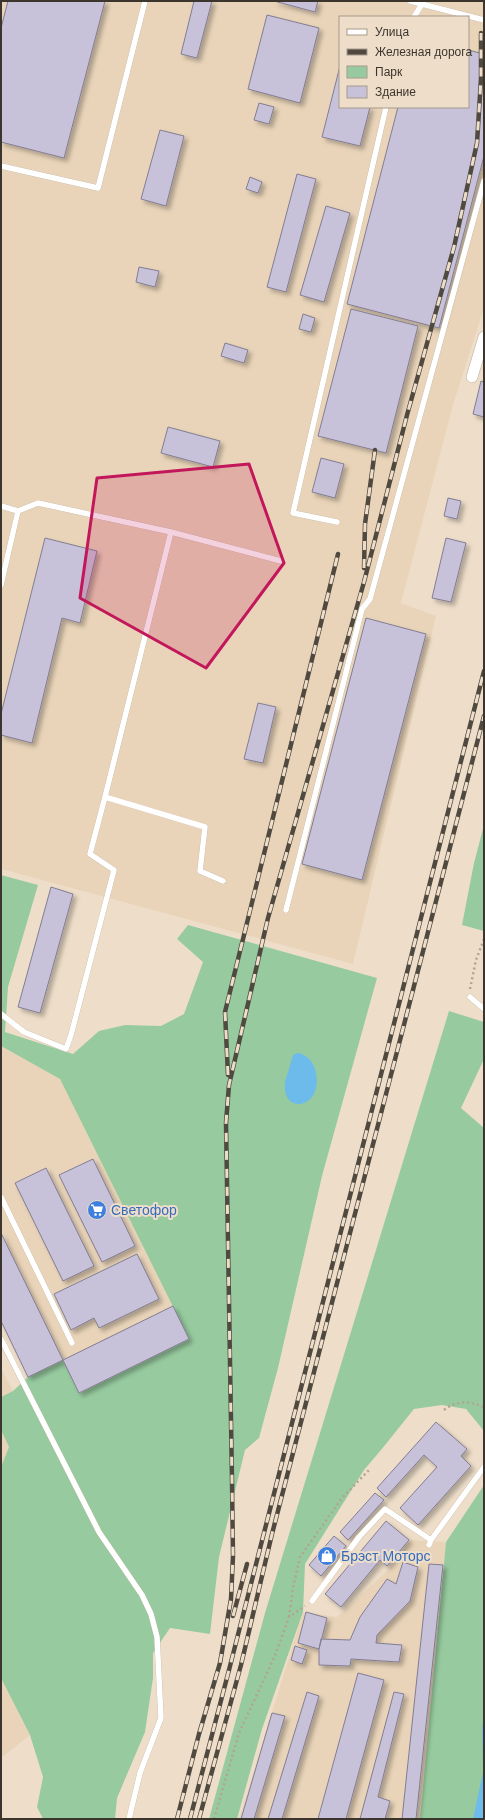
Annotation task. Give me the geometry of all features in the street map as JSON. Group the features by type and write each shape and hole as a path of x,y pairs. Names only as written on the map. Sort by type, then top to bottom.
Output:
{"street":[{"path":"472,377 484,337"}],"lane":[{"path":"1,166 98,188 145,1"},
{"path":"410,1 468,16"},
{"path":"415,16 422,4"},
{"path":"469,16 484,20"},
{"path":"337,522 292,513 386,108"},
{"path":"286,910 362,609 370,599 484,181"},
{"path":"1,506 18,511 38,503 171,532 281,561"},
{"path":"1,585 18,511"},
{"path":"1,1014 24,1032 66,1049 71,1035 114,870 90,854 171,532"},
{"path":"105,797 205,827 200,871 223,881"},
{"path":"470,997 484,1009"},
{"path":"1,1197 72,1343"},
{"path":"1,1339 99,1532 142,1595 151,1614 157,1638 161,1718 140,1773 129,1819"},
{"path":"312,1601 358,1537 385,1510 430,1543 484,1466"}],"path":[{"path":"470,997 471,982 476,960 484,939"},
{"path":"444,1410 452,1404 465,1402 484,1407"},
{"path":"214,1819 239,1733 274,1658 289,1617 293,1588 300,1557 342,1498 369,1470"},
{"path":"289,1617 312,1601"}],"highlighted area":[{"path":"249,464 284,563 206,668 80,598 97,478"}],"shaded area":[{"path":"1,1 484,1 484,308 453,405 401,603 436,616 353,964 1,869"},
{"path":"1,1046 60,1079 189,1339 79,1393 1,1321"},
{"path":"1,1368 13,1391 1,1397"},
{"path":"1,1430 9,1447 1,1467"},
{"path":"410,1540 446,1542 420,1819 239,1819 303,1612 337,1617 389,1569"},
{"path":"1,1678 30,1735 1,1758"}],"green space":[{"path":"484,825 484,931 462,925 474,863"},
{"path":"1,875 38,885 8,987 5,1032 73,1054 99,1031 125,1025 161,1026 184,1014 203,962 177,939 188,925 377,978 322,1176 278,1368 259,1438 245,1450 219,1557 210,1634 170,1628 153,1653 153,1678 145,1732 117,1798 115,1819 43,1819 37,1807 43,1777 30,1735 1,1678 1,1467 9,1447 1,1430 1,1397 13,1391 28,1377 63,1360 80,1393 189,1339 60,1079 1,1046"},
{"path":"449,1011 484,1022 484,1059 461,1108 484,1128 484,1431 466,1409 442,1405 414,1409 364,1470 305,1564 303,1612 262,1729 237,1819 209,1819 265,1613"},
{"path":"484,1485 484,1819 420,1819 446,1542"}],"water":[{"path":"299,1053 306,1056 314,1066 317,1085 314,1094 308,1100 302,1104 295,1104 286,1094 285,1082 293,1056 294,1054"},
{"path":"484,1712 484,1819 473,1819 483,1772 482,1728"}],"building":[{"path":"8,1 105,1 64,158 1,142 1,28"},
{"path":"194,1 212,1 197,58 181,54"},
{"path":"274,1 318,1 315,12"},
{"path":"267,15 319,28 300,103 248,89"},
{"path":"469,50 484,54 484,156 439,328 347,304 398,108 469,108"},
{"path":"339,70 339,108 370,108 360,146 322,137"},
{"path":"259,103 274,107 269,124 254,120"},
{"path":"160,130 184,136 166,206 141,199"},
{"path":"297,174 316,179 286,292 267,287"},
{"path":"250,177 262,182 258,193 246,189"},
{"path":"326,206 350,213 324,302 300,295"},
{"path":"139,267 159,271 155,287 136,282"},
{"path":"351,309 418,326 386,453 318,436"},
{"path":"303,314 315,318 311,332 299,329"},
{"path":"225,343 248,350 244,363 221,356"},
{"path":"481,381 484,382 484,417 473,414"},
{"path":"168,427 220,441 213,467 161,453"},
{"path":"321,458 344,464 335,498 312,492"},
{"path":"448,498 461,501 457,519 444,516"},
{"path":"45,538 97,551 80,623 62,618 32,743 1,735 1,714"},
{"path":"446,538 466,543 451,602 432,598"},
{"path":"366,618 426,634 362,880 302,864"},
{"path":"258,703 276,707 263,763 244,759"},
{"path":"51,887 73,894 40,1013 18,1007"},
{"name":"Светофор","path":"93,1159 135,1246 102,1262 59,1175"},
{"path":"46,1168 94,1266 63,1281 15,1183"},
{"path":"1,1233 63,1360 28,1377 1,1321"},
{"path":"137,1254 159,1299 99,1328 94,1318 71,1330 54,1294"},
{"path":"173,1306 189,1339 79,1393 63,1360"},
{"path":"436,1422 467,1449 461,1456 471,1466 418,1525 400,1508 437,1467 424,1455 386,1497 377,1488"},
{"path":"375,1493 384,1500 348,1540 340,1532"},
{"path":"386,1521 409,1540 387,1566 380,1560 341,1607 325,1594"},
{"name":"Брэст Моторс","path":"334,1536 346,1546 321,1576 309,1565"},
{"path":"403,1562 418,1567 410,1601 377,1635 376,1643 402,1645 399,1662 351,1659 350,1666 319,1665 319,1649 321,1639 350,1640 360,1617 387,1579 396,1584"},
{"path":"429,1564 443,1565 416,1819 402,1819"},
{"path":"306,1612 327,1618 319,1649 298,1643"},
{"path":"295,1646 307,1650 302,1664 291,1660"},
{"path":"358,1673 384,1680 346,1819 318,1819"},
{"path":"307,1692 319,1696 282,1819 268,1819"},
{"path":"394,1692 404,1694 378,1797 390,1801 385,1819 360,1819"},
{"path":"272,1713 285,1716 254,1819 241,1819"}],"railway":[{"path":"177,1819 199,1734 220,1663 231,1599 233,1556 226,1123 229,1085 268,918 364,582 407,415 454,247 477,143 481,79 481,33"},
{"path":"364,568 365,524 375,450"},
{"path":"228,1075 225,1012 338,554"},
{"path":"190,1819 484,671"},
{"path":"199,1819 241,1665 272,1534 484,716"},
{"path":"233,1616 247,1564"}],"place":[{"name":"Светофор","path":"97,1210"},
{"name":"Брэст Моторс","path":"327,1556"}]}
